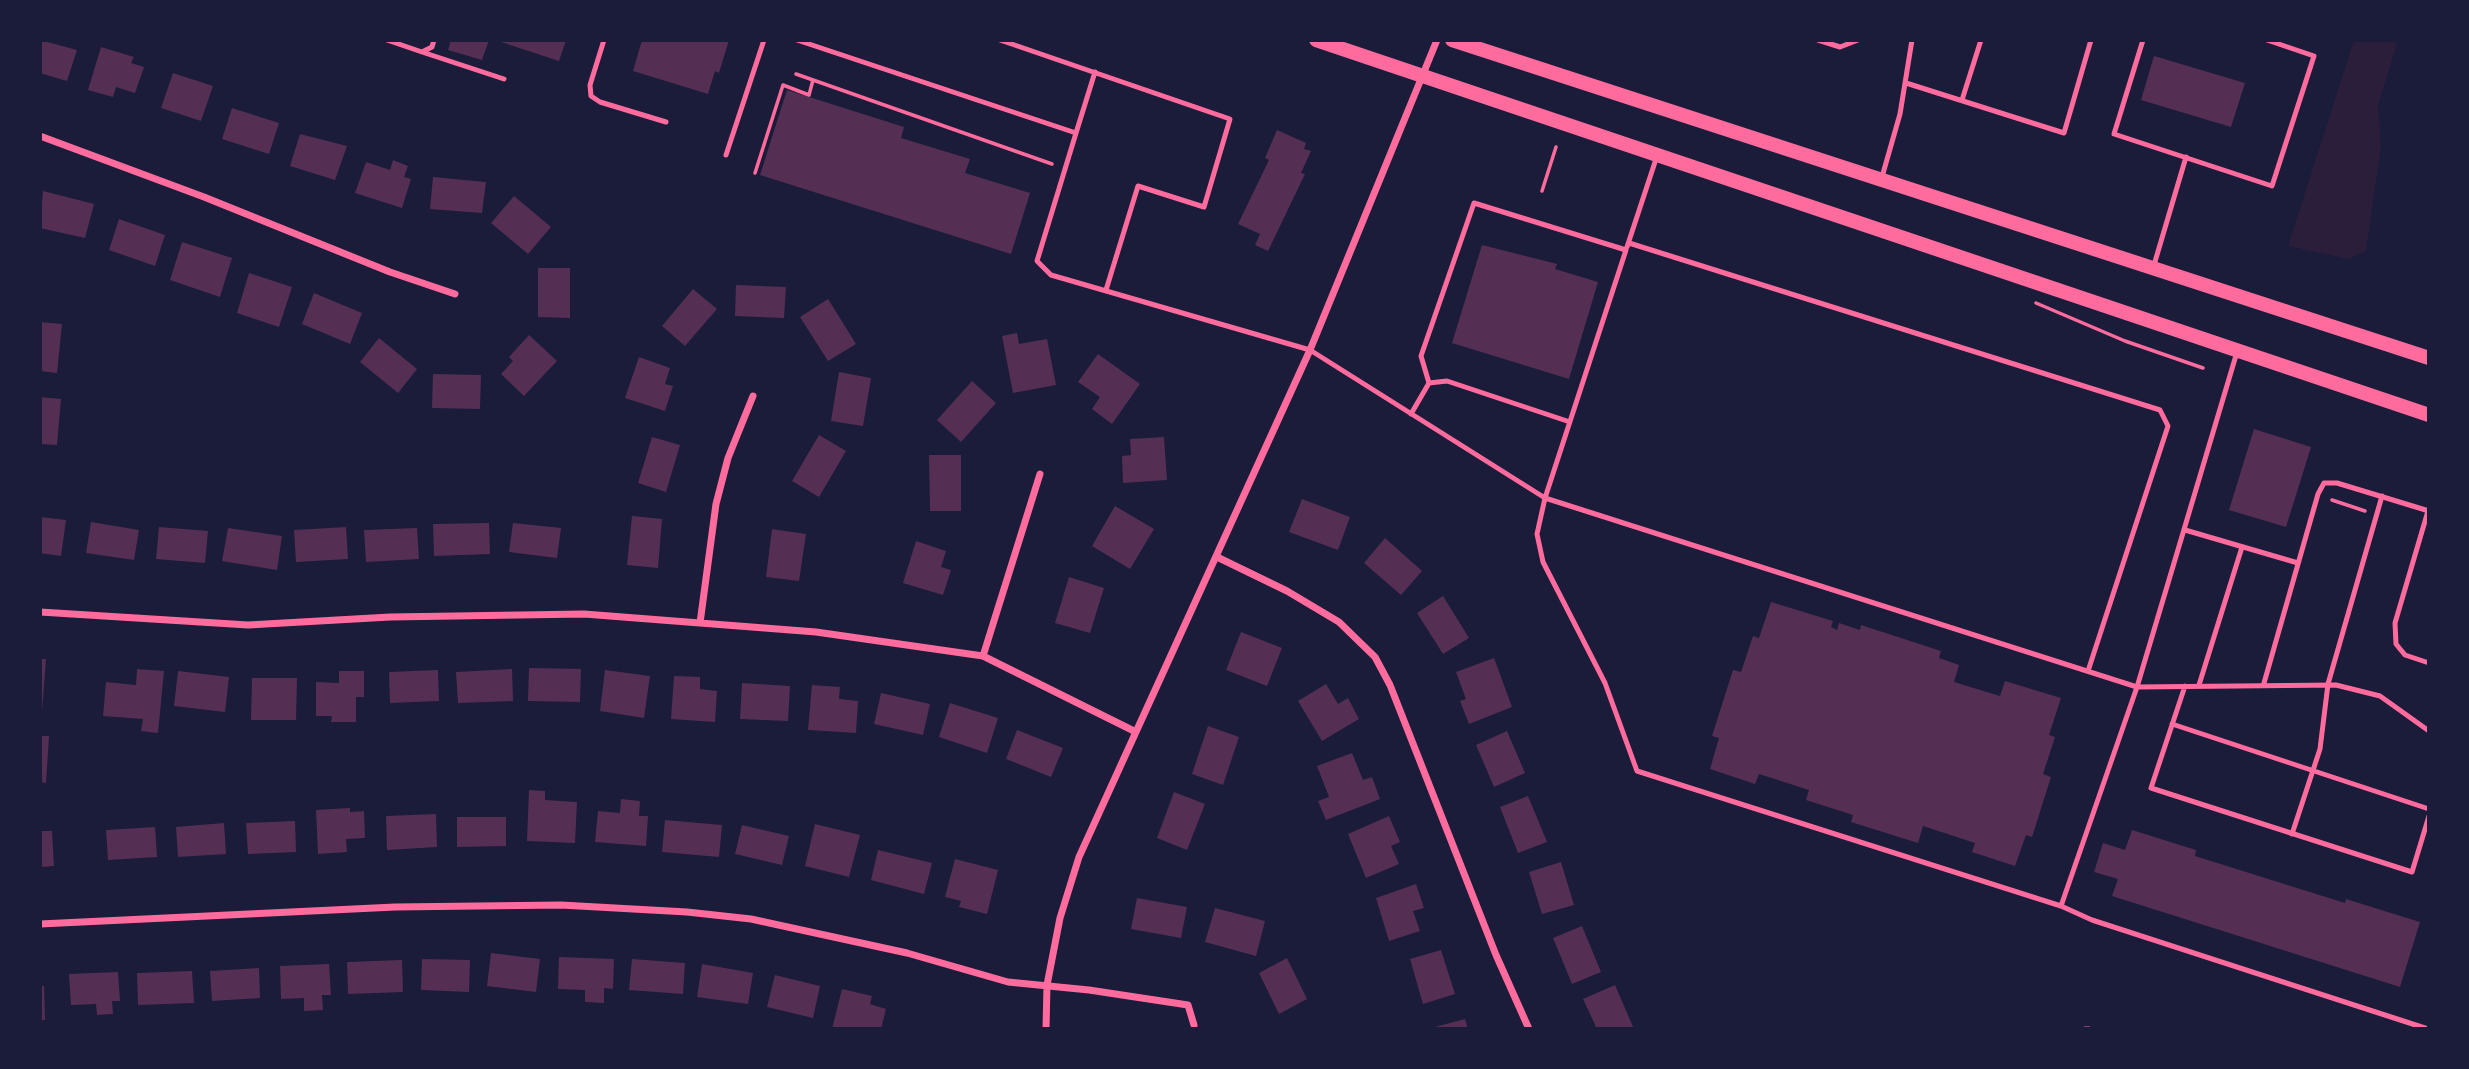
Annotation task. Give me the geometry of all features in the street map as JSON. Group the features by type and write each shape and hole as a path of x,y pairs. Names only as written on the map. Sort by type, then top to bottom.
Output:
{"main road":[{"path":"1316,40 1424,74 2429,415"},
{"path":"1452,40 2429,358"}],"street":[{"path":"1046,1029 1047,985 1060,918 1079,857 1310,350 1437,40"},
{"path":"40,136 204,197 390,272 455,294"},
{"path":"701,623 716,504 728,458 753,396"},
{"path":"983,656 1040,474"},
{"path":"1217,557 1287,591 1339,622 1375,657 1404,719 1496,955 1529,1029"},
{"path":"40,612 248,625 507,613 584,614 816,632 983,656 1134,732"},
{"path":"40,924 395,906 561,905 687,912 751,919 907,953 1008,982 1188,1005 1194,1025"}],"lane":[{"path":"387,40 503,79"},
{"path":"422,52 432,47 434,40"},
{"path":"604,40 590,85 592,96 600,102 666,122"},
{"path":"726,156 764,40"},
{"path":"797,40 1076,133"},
{"path":"1000,40 1230,119 1204,207 1138,186 1106,290"},
{"path":"1818,40 1840,47 1858,40"},
{"path":"1881,180 1906,83 1912,40"},
{"path":"1962,100 1981,40"},
{"path":"1906,83 2064,133 2091,40"},
{"path":"2143,40 2114,134 2272,186 2314,56 2267,40"},
{"path":"1095,72 1037,261 1051,275 1310,350 1545,498 2137,687 2328,684 2380,696 2429,731"},
{"path":"1658,153 1545,498 1537,534 1543,562 1605,682 1637,771 2062,906 2092,920 2428,1029"},
{"path":"2153,268 2186,157"},
{"path":"1411,414 1429,383 1421,356 1474,203 1628,246 2160,410 2168,426 2088,671"},
{"path":"2062,906 2137,687 2238,349"},
{"path":"1429,383 1447,381 1570,422"},
{"path":"2263,683 2324,483 2337,483 2429,511 2395,623 2396,644 2405,655 2429,663"},
{"path":"2292,834 2320,749 2328,684 2382,496"},
{"path":"2185,530 2298,563"},
{"path":"2199,685 2242,547"},
{"path":"2185,685 2151,788 2412,872 2429,816"},
{"path":"2172,724 2429,809"}],"path":[{"path":"796,74 1042,159 1064,175"},
{"path":"755,173 783,85 809,95 813,80"},
{"path":"1542,191 1556,147"},
{"path":"2332,500 2367,511"}],"shaded area":[{"path":"2354,40 2398,40 2378,106 2381,147 2366,251 2348,259 2288,246"}],"building":[{"path":"40,40 77,50 67,81 40,73"},
{"path":"451,40 489,40 482,60 448,50"},
{"path":"495,40 566,40 559,61"},
{"path":"642,40 729,40 719,73 715,71 708,94 633,71"},
{"path":"101,47 134,57 131,63 144,67 135,93 116,87 113,97 88,90"},
{"path":"2154,56 2245,83 2231,127 2141,100"},
{"path":"173,73 213,86 201,121 161,108"},
{"path":"787,90 904,127 901,138 970,159 965,173 1030,193 1011,254 760,175"},
{"path":"232,108 279,123 269,154 222,139"},
{"path":"1277,130 1306,143 1304,149 1311,151 1301,173 1305,174 1268,251 1255,245 1260,234 1238,224 1269,160 1265,158"},
{"path":"300,134 347,146 335,180 290,166"},
{"path":"393,160 408,166 404,177 411,179 402,208 355,193 366,162 390,170"},
{"path":"433,177 486,182 482,213 430,209"},
{"path":"43,191 94,204 85,238 40,228"},
{"path":"514,196 551,227 528,254 491,223"},
{"path":"119,219 165,235 155,266 109,250"},
{"path":"182,242 232,258 220,297 170,280"},
{"path":"1482,245 1557,264 1555,269 1598,282 1569,379 1452,343"},
{"path":"538,268 570,268 570,318 538,317"},
{"path":"249,273 292,287 279,327 237,313"},
{"path":"736,285 786,287 784,318 735,316"},
{"path":"693,289 717,309 685,346 662,326"},
{"path":"314,293 362,313 350,344 302,324"},
{"path":"828,299 856,344 828,361 800,317"},
{"path":"40,322 62,324 57,373 40,371"},
{"path":"1017,333 1019,344 1047,339 1056,385 1013,393 1002,336"},
{"path":"529,335 557,361 524,396 501,374 513,361 509,357"},
{"path":"379,338 417,369 398,393 360,362"},
{"path":"1098,354 1140,384 1112,424 1092,409 1100,397 1078,382"},
{"path":"639,357 670,368 665,384 673,386 665,411 625,398"},
{"path":"839,372 871,378 863,426 831,421"},
{"path":"433,374 481,375 480,409 432,408"},
{"path":"972,381 996,403 961,442 937,420"},
{"path":"40,397 61,399 57,445 40,444"},
{"path":"2254,429 2311,447 2286,527 2229,510"},
{"path":"819,435 846,451 819,497 792,481"},
{"path":"652,437 680,445 666,492 638,483"},
{"path":"1164,437 1167,480 1123,483 1122,456 1131,455 1130,439"},
{"path":"929,455 961,455 961,511 930,511"},
{"path":"1302,499 1350,517 1338,550 1289,532"},
{"path":"1115,506 1154,529 1130,569 1092,546"},
{"path":"632,516 662,519 658,568 627,565"},
{"path":"40,517 66,520 61,556 40,553"},
{"path":"91,522 139,530 134,560 86,553"},
{"path":"489,523 490,554 434,556 433,524"},
{"path":"513,523 561,528 557,558 509,552"},
{"path":"159,527 208,531 205,563 156,559"},
{"path":"346,527 348,559 296,562 294,530"},
{"path":"228,528 282,536 277,570 222,561"},
{"path":"417,528 419,559 366,562 364,530"},
{"path":"772,529 806,534 799,581 766,577"},
{"path":"1385,538 1422,571 1401,595 1364,563"},
{"path":"916,541 946,551 941,567 951,570 943,595 903,583"},
{"path":"1069,577 1104,588 1090,633 1055,623"},
{"path":"1443,596 1469,638 1443,654 1417,613"},
{"path":"1771,602 1833,621 1831,627 1837,630 1839,623 1860,630 1861,625 1941,651 1939,658 1959,665 1954,682 2000,696 2005,681 2061,698 2049,735 2055,737 2043,774 2051,777 2032,837 2026,835 2015,866 1972,852 1975,843 1923,826 1918,843 1851,822 1853,815 1806,800 1809,790 1759,774 1755,784 1710,769 1719,738 1712,736 1733,670 1741,672 1753,636 1759,638"},
{"path":"1241,632 1282,648 1267,686 1226,670"},
{"path":"1494,658 1512,707 1469,724 1460,701 1466,699 1456,672"},
{"path":"40,659 46,659 42,712 40,712"},
{"path":"529,668 581,669 580,702 528,701"},
{"path":"137,669 164,671 158,733 141,731 143,719 103,716 106,682 136,685"},
{"path":"512,669 513,701 458,703 456,672"},
{"path":"438,670 439,701 390,703 389,672"},
{"path":"605,670 650,676 644,718 600,711"},
{"path":"178,671 229,677 225,712 174,706"},
{"path":"339,671 364,671 364,697 356,697 356,722 331,722 332,716 316,716 316,682 339,683"},
{"path":"674,676 700,677 700,689 717,691 715,722 671,719"},
{"path":"252,678 297,678 296,720 251,720"},
{"path":"742,683 790,686 788,721 740,719"},
{"path":"1326,684 1338,704 1348,698 1359,719 1322,741 1298,701"},
{"path":"812,685 840,687 839,699 858,701 856,733 808,730"},
{"path":"881,693 930,704 923,735 874,724"},
{"path":"950,703 998,718 987,753 939,737"},
{"path":"1208,726 1239,737 1223,785 1192,774"},
{"path":"1017,730 1063,748 1051,777 1006,759"},
{"path":"1507,731 1525,773 1494,787 1476,745"},
{"path":"40,736 49,736 46,783 40,782"},
{"path":"1352,753 1363,780 1372,777 1380,799 1326,820 1318,801 1329,797 1317,766"},
{"path":"529,790 545,791 545,800 577,802 575,843 527,841"},
{"path":"1174,792 1205,804 1187,850 1157,838"},
{"path":"1528,796 1547,842 1518,853 1500,807"},
{"path":"621,799 640,801 639,816 648,816 646,846 595,842 598,811 620,813"},
{"path":"350,808 350,812 364,811 365,838 346,839 347,852 318,854 316,810"},
{"path":"436,814 437,847 387,850 386,816"},
{"path":"1389,816 1400,842 1391,846 1399,864 1366,878 1348,834"},
{"path":"457,817 506,817 506,846 457,847"},
{"path":"665,820 722,825 719,857 662,852"},
{"path":"295,821 296,852 248,854 246,823"},
{"path":"224,823 226,854 178,857 176,827"},
{"path":"815,824 860,835 849,877 805,866"},
{"path":"742,825 789,836 782,865 735,854"},
{"path":"155,827 157,857 108,860 106,830"},
{"path":"2132,830 2196,850 2195,856 2345,903 2346,899 2420,922 2400,987 2112,896 2118,879 2094,872 2103,843 2125,850"},
{"path":"40,831 52,831 54,866 40,867"},
{"path":"878,850 932,863 924,894 871,880"},
{"path":"955,859 998,870 987,914 959,907 961,901 945,897"},
{"path":"1561,862 1574,905 1542,914 1529,872"},
{"path":"1416,884 1424,908 1413,911 1420,931 1389,941 1376,898"},
{"path":"1137,898 1187,907 1181,938 1131,929"},
{"path":"1215,908 1265,921 1256,956 1205,942"},
{"path":"1582,926 1601,972 1572,984 1553,938"},
{"path":"1441,950 1455,994 1423,1004 1410,959"},
{"path":"491,953 540,959 536,992 487,986"},
{"path":"559,957 614,959 613,989 604,988 604,1003 585,1002 585,990 558,989"},
{"path":"1287,958 1307,999 1279,1014 1259,973"},
{"path":"422,959 470,960 469,992 421,990"},
{"path":"632,959 685,963 683,994 629,990"},
{"path":"402,960 403,992 348,994 347,962"},
{"path":"329,964 331,995 322,995 323,1010 304,1011 304,998 281,999 280,966"},
{"path":"702,964 753,973 748,1004 697,997"},
{"path":"259,968 260,998 212,1001 210,971"},
{"path":"192,971 194,1003 138,1005 137,973"},
{"path":"118,972 120,1001 112,1001 113,1014 97,1015 96,1004 71,1005 69,974"},
{"path":"775,975 820,986 813,1018 767,1007"},
{"path":"1615,985 1634,1029 1597,1029 1583,999"},
{"path":"40,986 44,986 45,1020 40,1020"},
{"path":"842,989 872,996 870,1004 886,1009 881,1029 832,1029"},
{"path":"1465,1019 1468,1029 1431,1029 1431,1028"}]}
